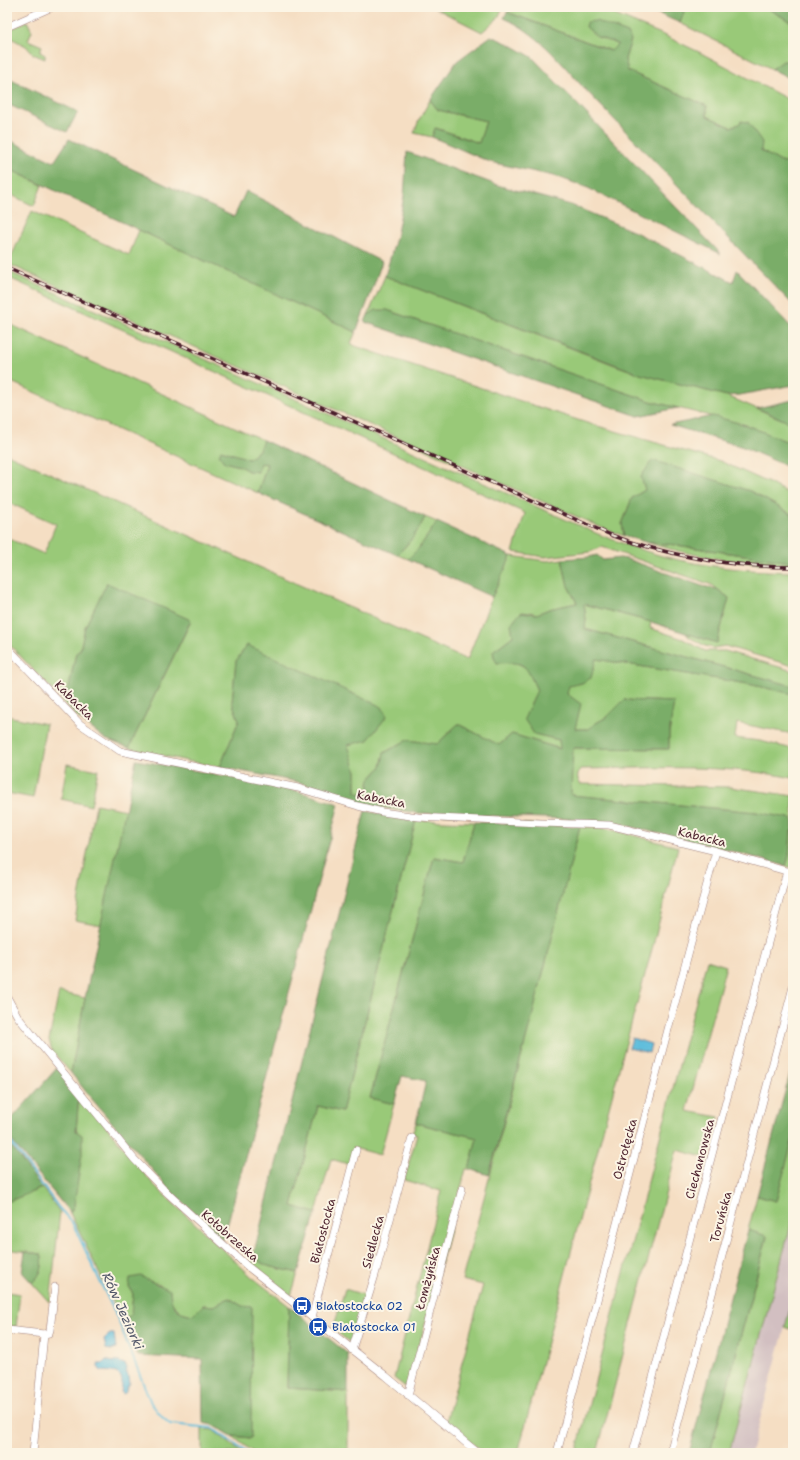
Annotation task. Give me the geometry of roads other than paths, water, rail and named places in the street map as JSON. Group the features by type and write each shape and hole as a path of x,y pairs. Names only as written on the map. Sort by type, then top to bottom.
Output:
{"street":[{"path":"7,26 52,7"},
{"name":"Kabacka","path":"7,647 80,724 120,751 298,788 382,812 425,817 609,825 716,851 790,872"},
{"name":"Ostrołęcka","path":"557,1453 716,851"},
{"name":"Ciechanowska","path":"633,1453 790,872"},
{"name":"Toruńska","path":"670,1453 793,987"},
{"name":"Kołobrzeska","path":"7,997 18,1017 134,1159 164,1190 247,1266 312,1317 478,1453"},
{"name":"Siedlecka","path":"352,1350 375,1276 412,1138"},
{"name":"Białostocka","path":"312,1317 356,1150"},
{"name":"Łomżyńska","path":"408,1395 462,1189"},
{"path":"7,1330 44,1334 48,1333 50,1330 55,1287"},
{"path":"33,1453 44,1334"}],"water":[{"path":"632,1038 651,1044 649,1053 629,1048"},
{"path":"110,1334 114,1334 116,1348 111,1350 106,1349 104,1339"},
{"path":"106,1360 120,1362 126,1365 126,1372 130,1383 124,1394 121,1392 121,1377 115,1373 101,1371 98,1367 98,1364 102,1364"}],"waterway":[{"name":"Rów Jeziorki","path":"7,1137 59,1208 72,1222 116,1315 151,1403 162,1417 170,1424 212,1428 247,1453"}],"railway":[{"path":"7,268 611,535 655,549 700,559 747,565 793,567"}],"place":[{"name":"Białostocka 02","path":"302,1306"},
{"name":"Białostocka 01","path":"318,1327"}]}
